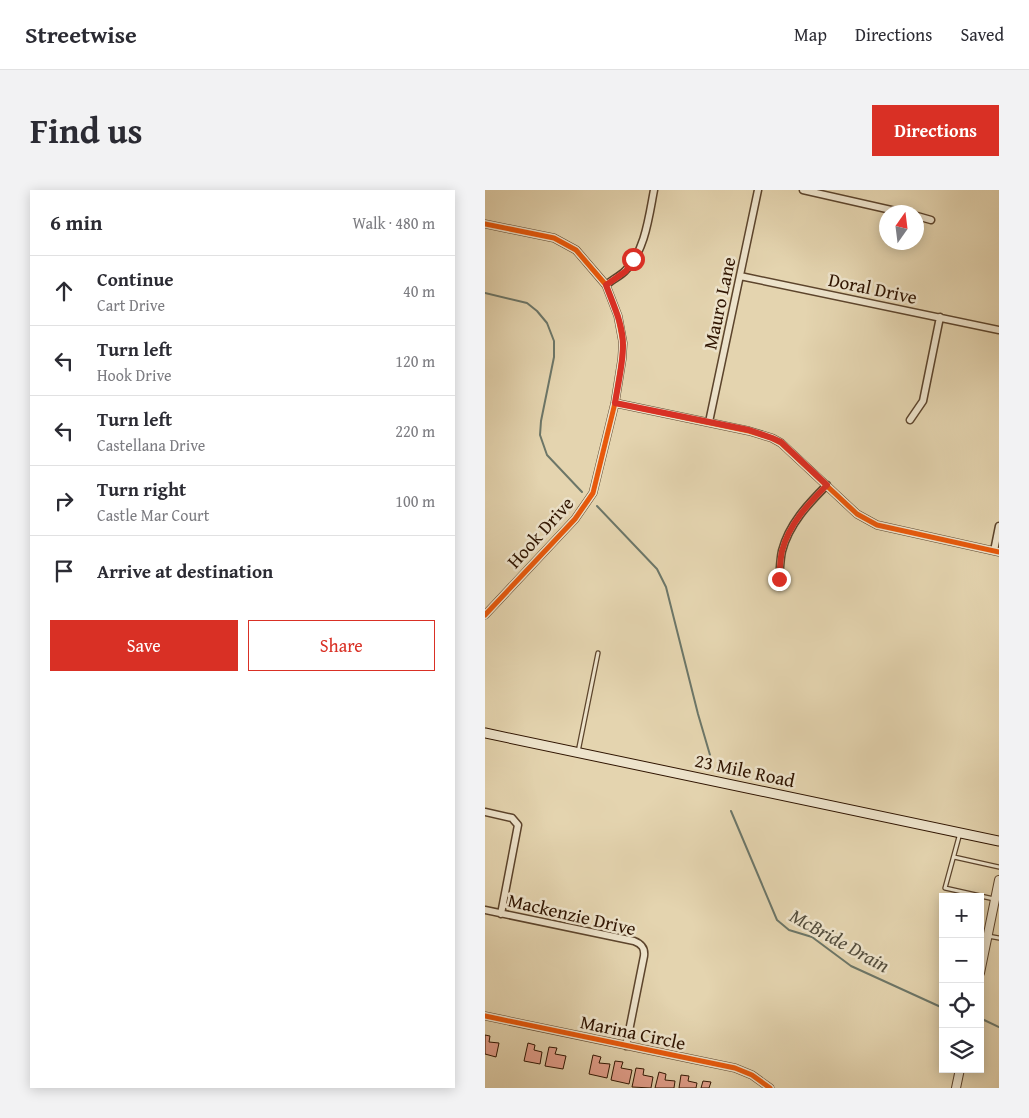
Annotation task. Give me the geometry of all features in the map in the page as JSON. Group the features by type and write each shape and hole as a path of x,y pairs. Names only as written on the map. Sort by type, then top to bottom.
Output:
{"main road":[{"name":"23 Mile Road","path":"485,733 999,841"}],"street":[{"path":"606,285 626,271 640,247 647,228 654,190"},
{"name":"Mauro Lane","path":"709,422 758,190"},
{"path":"803,190 879,207"},
{"path":"924,218 931,220"},
{"name":"Hook Drive","path":"485,224 553,238 576,250 606,285 618,316 623,343 615,403 593,493 575,519 485,615"},
{"name":"Doral Drive","path":"740,276 999,330"},
{"path":"910,420 923,401 940,317"},
{"path":"615,403 749,430 781,442 857,514 877,525 996,551 999,526"},
{"path":"779,579 782,551 794,524 803,510 827,485"},
{"path":"485,812 516,820 518,827 501,914"},
{"path":"984,954 999,880"},
{"name":"Mackenzie Drive","path":"485,910 634,941 643,946 644,956 626,1046"},
{"name":"Marina Circle","path":"485,1016 735,1068 753,1075 770,1088"},
{"path":"956,1088 959,1073"}],"lane":[{"path":"578,752 599,653"},
{"path":"960,833 945,888 995,899"},
{"path":"953,857 999,867"},
{"path":"988,936 999,938"}],"building":[{"path":"485,1035 490,1036 489,1042 499,1043 496,1057 485,1054"},
{"path":"528,1043 535,1045 534,1050 542,1052 540,1064 524,1061"},
{"path":"549,1047 557,1048 555,1054 566,1056 563,1069 545,1066"},
{"path":"593,1055 601,1057 599,1063 610,1064 607,1078 589,1074"},
{"path":"615,1061 623,1062 621,1068 632,1070 629,1084 611,1080"},
{"path":"636,1068 644,1069 643,1075 653,1077 651,1088 632,1087"},
{"path":"659,1072 666,1074 665,1080 675,1081 674,1088 655,1088"},
{"path":"681,1075 689,1076 688,1081 697,1083 696,1088 679,1088"},
{"path":"703,1081 711,1082 709,1088 701,1088"}],"waterway":[{"name":"McBride Drain","path":"485,293 527,303 547,323 554,341 554,357 540,435 547,455 582,492"},
{"name":"McBride Drain","path":"597,506 657,569 666,587 710,755"},
{"name":"McBride Drain","path":"731,811 777,920 789,930 812,937 851,966 939,1006"},
{"name":"McBride Drain","path":"984,1020 999,1027"}],"cycle path":[{"path":"485,224 554,238 576,250 606,285 618,316 623,343 615,403 593,493 575,519 485,615"},
{"path":"615,403 749,431 772,438 781,443 857,514 877,525 999,552"},
{"path":"485,1016 735,1068 752,1075 770,1088"}],"route":[{"path":"633,259 626,271 606,285 618,316 623,343 615,403 760,433 781,442 827,485 803,510 794,524 782,551 779,579"}]}
